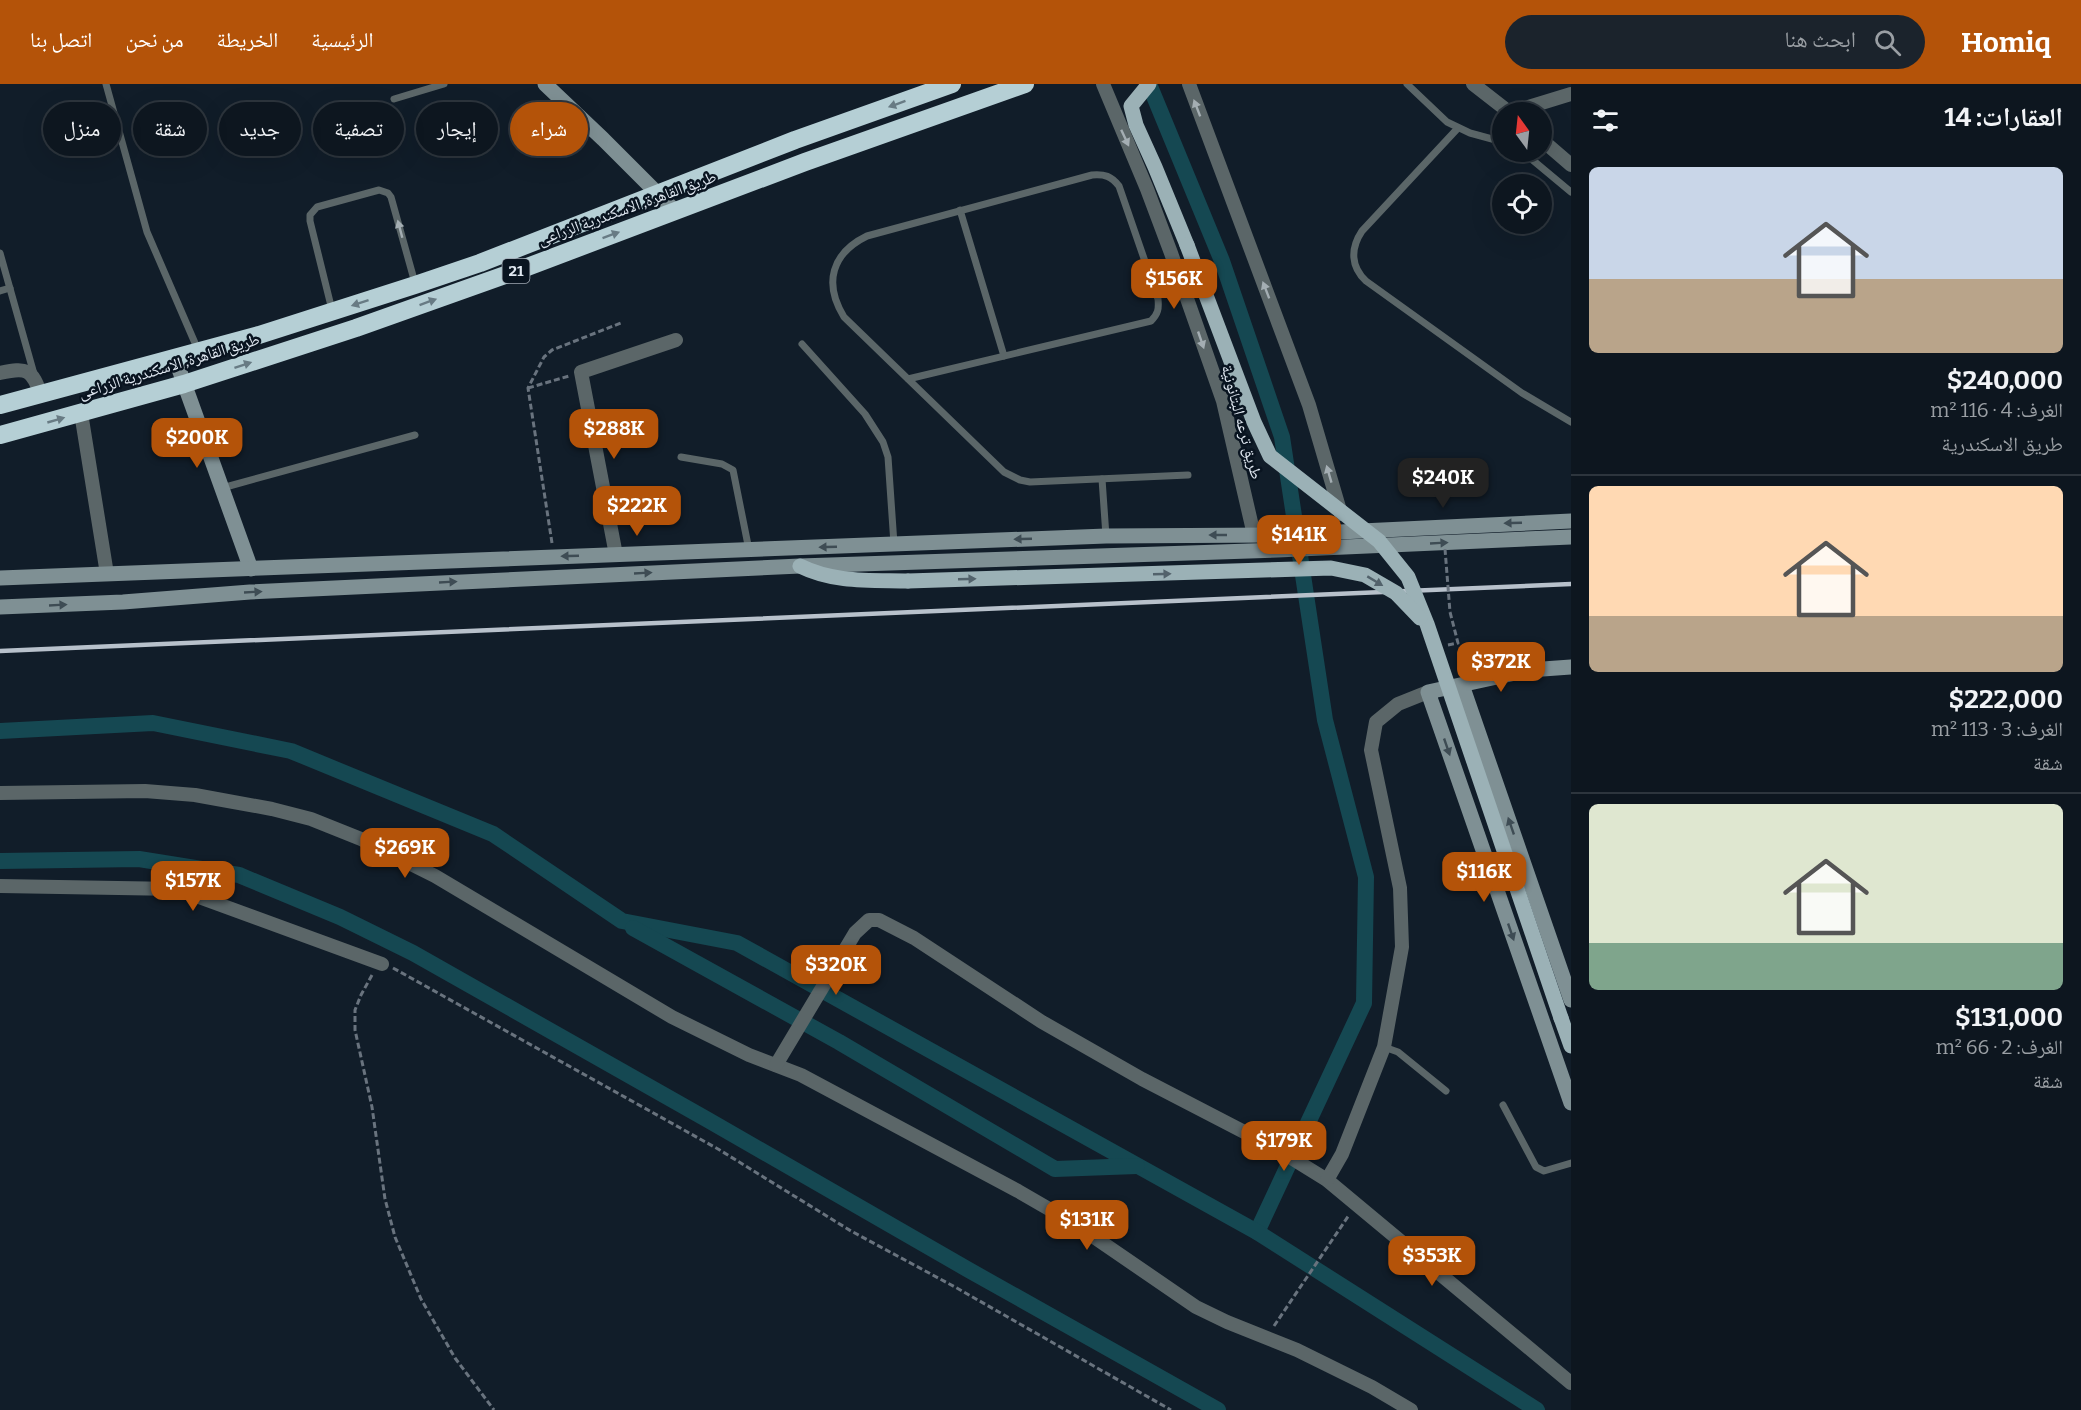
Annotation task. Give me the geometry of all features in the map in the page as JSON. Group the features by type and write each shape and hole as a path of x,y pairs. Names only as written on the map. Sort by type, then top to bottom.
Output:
{"highway":[{"name":"طريق القاهرة, الاسكندرية الزراعى","path":"0,405 38,386 199,352 415,285 480,263 795,140 952,84"},
{"name":"طريق القاهرة, الاسكندرية الزراعى","path":"0,435 184,384 356,328 675,212 805,162 1025,84"}],"main road":[{"path":"545,84 675,212"},
{"path":"1149,84 1131,106 1136,125 1187,245 1254,422 1270,456 1379,542 1408,577 1427,624 1571,1046"},
{"path":"175,358 251,569"},
{"path":"0,578 1106,536 1276,535 1571,521"},
{"path":"0,607 123,602 250,592 800,566 1277,550 1571,537"},
{"path":"800,566 821,575 842,579 908,581 1331,568 1365,575 1396,593 1427,624"},
{"path":"1571,667 1529,670 1428,692 1571,1103"},
{"path":"1462,686 1571,1000"}],"street":[{"name":"طريق ترعه البتانونية","path":"1103,84 1167,242 1223,401 1254,535"},
{"path":"1189,84 1309,405 1345,531"},
{"path":"1473,84 1497,102"},
{"path":"1544,102 1571,94"},
{"path":"1552,149 1571,165"},
{"path":"616,555 582,372 676,340"},
{"path":"0,373 20,369 28,371 38,386"},
{"path":"81,413 107,574"},
{"path":"1327,1180 1342,1154 1384,1047 1402,948 1400,888 1371,750 1376,723 1398,704 1428,692"},
{"path":"0,793 145,791 185,794 231,800 310,819 361,839 435,876 662,1012 749,1055 801,1075 981,1170 1075,1224 1185,1301 1227,1322 1297,1350 1411,1410"},
{"path":"0,886 177,889 382,964"},
{"path":"776,1065 855,933 869,920 885,922 914,938 1042,1022 1142,1079 1277,1149 1327,1180 1571,1383"}],"lane":[{"path":"106,84 147,232 199,352"},
{"path":"394,99 444,84"},
{"path":"1407,84 1447,122 1458,128 1492,139"},
{"path":"1458,128 1362,231 1354,247 1353,255 1357,270 1366,281 1522,393 1571,422"},
{"path":"1535,162 1571,192"},
{"path":"908,379 1151,321 1157,315 1158,299 1119,186 1113,178 1103,174 1092,174 867,236 855,242 844,252 833,277 833,291 844,317 908,379 1004,472 1012,477 1030,482 1188,475"},
{"path":"333,312 310,221 310,215 316,207 379,190 388,193 415,285"},
{"path":"960,210 1004,356"},
{"path":"0,253 38,386"},
{"path":"0,291 10,288"},
{"path":"802,344 865,414 883,442 888,457 894,544"},
{"path":"222,488 415,435"},
{"path":"681,457 722,464 733,470 749,550"},
{"path":"1102,479 1106,536"},
{"path":"1384,1047 1398,1052 1446,1091"},
{"path":"1503,1105 1536,1167 1544,1171 1571,1163"}],"path":[{"path":"554,557 528,388 544,357 552,350 621,323"},
{"path":"528,388 582,372"},
{"path":"1445,549 1449,612 1458,643"},
{"path":"494,1410 455,1358 421,1299 395,1237 386,1199 372,1107 355,1030 355,1010 361,995 376,969 382,964 718,1149 851,1231 955,1287 1171,1410"},
{"path":"1266,1338 1357,1203"}],"waterway":[{"path":"1149,84 1222,261 1282,437 1325,720 1366,877 1364,1003 1257,1232"},
{"path":"0,731 153,723 291,751 493,834 622,921 737,943 1257,1232 1537,1410"},
{"path":"0,861 139,859 239,875 340,917 413,953 1218,1410"},
{"path":"633,928 839,1042 1055,1169 1137,1166"}],"railway":[{"path":"0,651 1571,584"}]}
